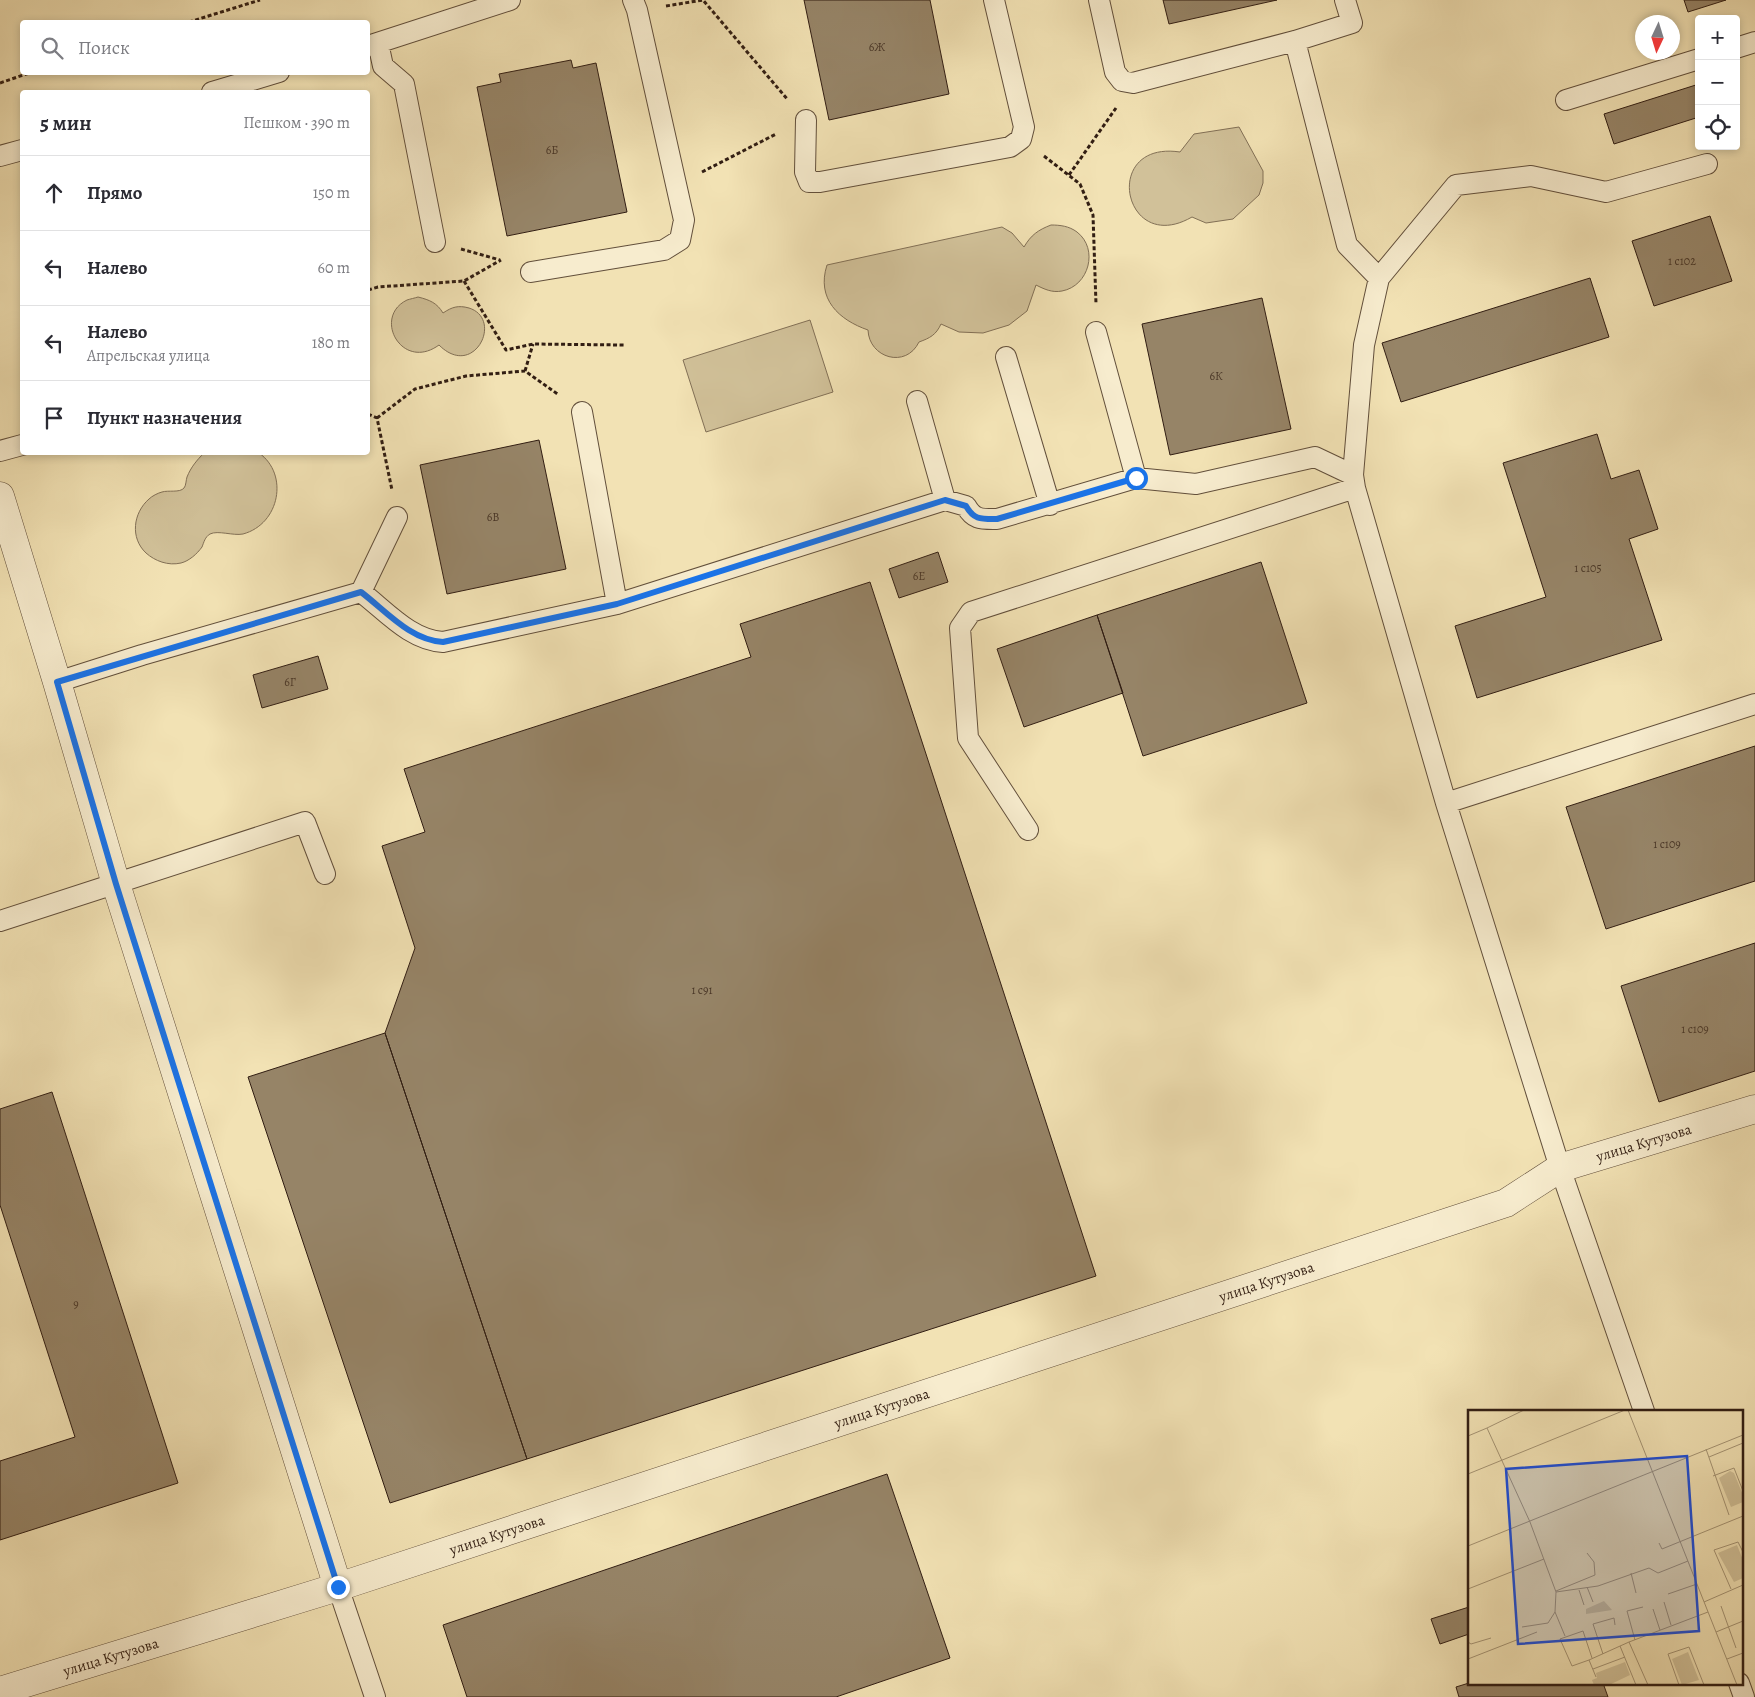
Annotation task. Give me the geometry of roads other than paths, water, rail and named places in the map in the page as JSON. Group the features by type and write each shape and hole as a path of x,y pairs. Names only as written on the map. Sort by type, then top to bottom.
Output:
{"street":[{"path":"0,496 116,884 338,1587"},
{"name":"улица Кутузова","path":"0,1691 338,1587 1506,1203 1560,1168 1755,1109"}],"lane":[{"path":"435,242 404,84 383,66 373,44 510,0"},
{"path":"806,120 804,172 809,182 820,182 1010,147 1021,139 1024,126 994,0"},
{"path":"1099,0 1115,72 1122,81 1133,83 1352,23 1345,0"},
{"path":"531,272 664,250 680,240 684,220 635,5"},
{"path":"1295,40 1347,245 1379,278"},
{"path":"1740,47 1755,42"},
{"path":"1566,100 1696,60"},
{"path":"222,90 272,80"},
{"path":"0,156 20,151"},
{"path":"1644,1410 1560,1168 1446,803 1354,482 1364,345 1379,278 1456,185 1531,176 1606,192 1708,164"},
{"path":"1096,332 1136,478"},
{"path":"1006,357 1050,504"},
{"path":"917,401 945,500"},
{"path":"582,412 617,604"},
{"path":"0,452 20,446"},
{"path":"361,592 413,633 430,641 443,642 617,604 945,500 966,506 971,515 983,519 997,519 1136,478 1196,484 1315,457 1354,482"},
{"path":"1028,830 968,738 960,628 971,612 1354,482"},
{"path":"57,682 361,592 397,517"},
{"path":"1446,803 1755,704"},
{"path":"0,921 305,822 325,874"},
{"path":"338,1587 375,1697"},
{"path":"1739,1684 1744,1697"}]}
